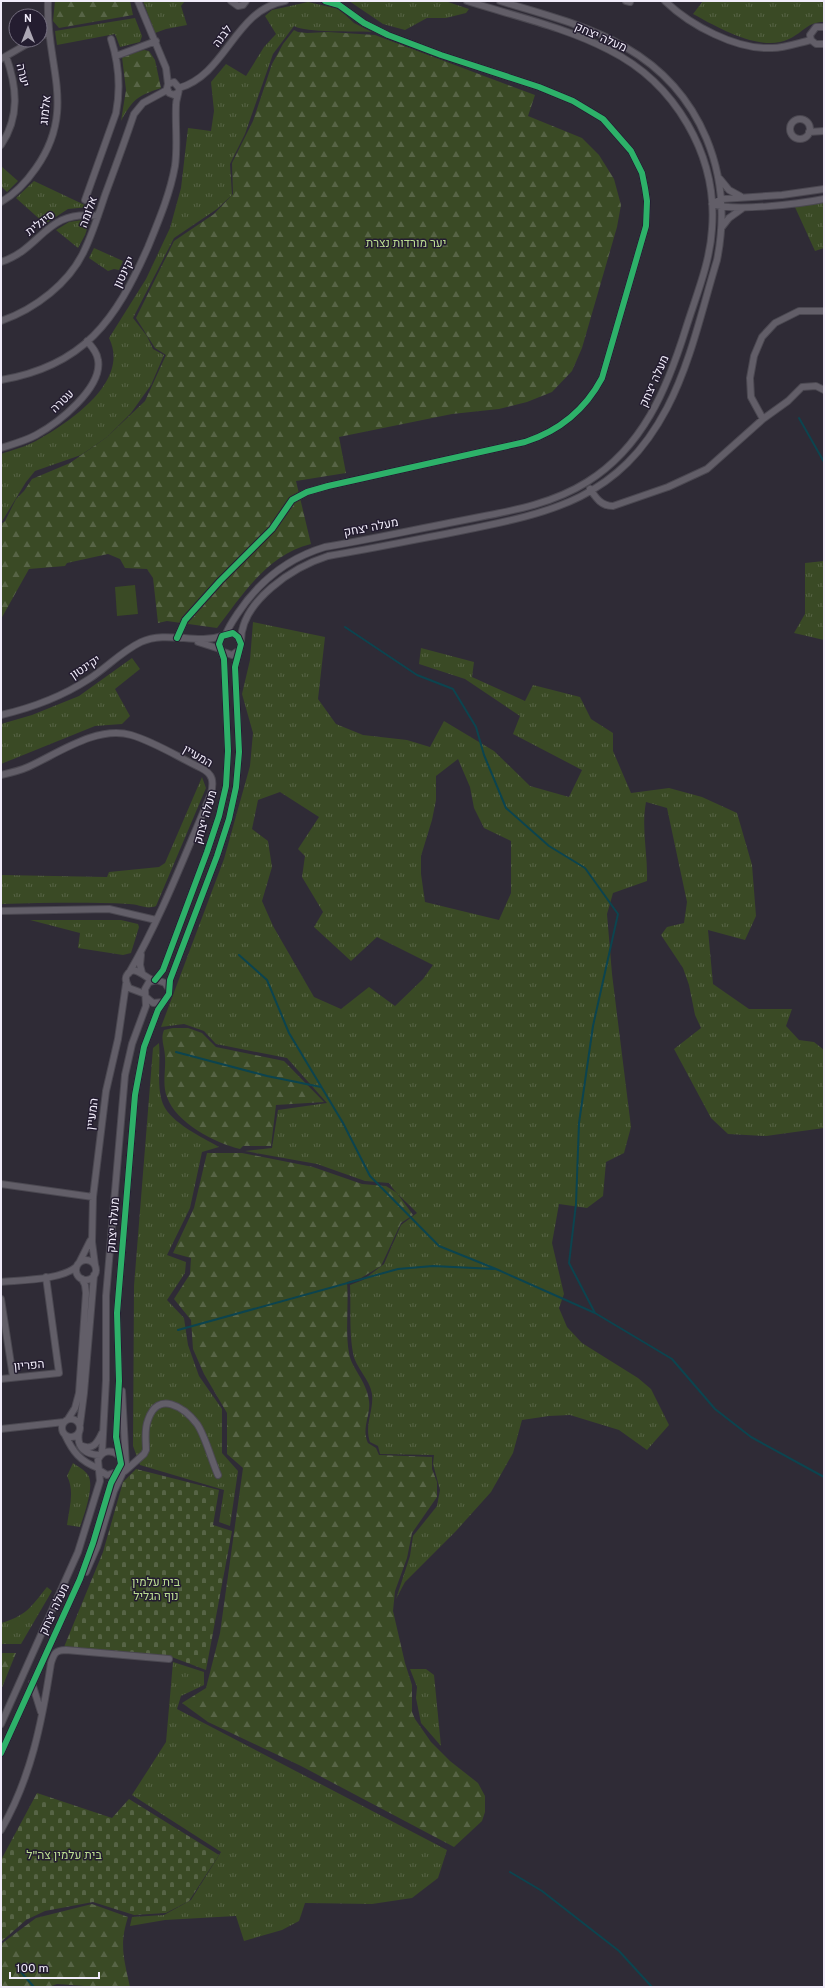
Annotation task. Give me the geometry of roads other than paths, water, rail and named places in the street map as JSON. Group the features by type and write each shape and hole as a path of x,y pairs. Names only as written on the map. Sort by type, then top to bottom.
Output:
{"street":[{"name":"אלמוג","path":"1,202 29,179 46,152 56,123 58,90 49,32 48,1"},
{"path":"138,1 156,41 173,89"},
{"path":"231,1 238,6 243,5 246,1"},
{"name":"לבנה","path":"173,89 192,83 204,75 219,58 236,33 256,15 269,6 285,1"},
{"path":"178,638 185,620 220,581 272,529 292,500 307,492 328,486 531,440 550,432 576,413 595,392 602,378 643,240 647,201 642,173 631,151 603,119 561,96 441,55 388,35 364,23 348,10 332,2 325,1"},
{"name":"מעלה יצחק","path":"224,635 242,607 267,577 283,565 308,552 325,547 520,509 556,498 586,483 607,467 632,442 652,413 668,383 708,257 712,230 712,204 706,168 691,131 667,96 640,69 620,56 598,45 468,1"},
{"name":"מעלה יצחק","path":"241,644 242,626 262,597 281,579 303,565 328,556 522,518 560,507 591,491 614,475 633,458 667,408 685,364 717,260 722,227 723,208 719,178 708,143 691,110 667,80 647,62 626,47 602,36 500,1"},
{"path":"665,1 682,16 700,27 748,46 772,48 811,40"},
{"path":"824,27 819,26 813,29 810,35 811,40 816,44 824,44"},
{"path":"84,200 116,113 120,83 116,56 111,38"},
{"path":"116,56 156,41"},
{"path":"4,57 20,48"},
{"name":"יערה","path":"1,145 10,128 16,101 13,74 4,57"},
{"name":"יקינטון","path":"1,380 20,377 52,366 80,348 97,333 111,316 129,288 164,206 172,182 177,149 176,107 173,89"},
{"name":"אלומה","path":"1,320 16,315 39,302 72,270 85,250 134,114 143,103 173,89"},
{"path":"809,132 824,131"},
{"path":"719,178 729,190 743,197"},
{"path":"712,204 722,199 782,195 824,189"},
{"path":"712,204 723,208 783,205 824,199"},
{"path":"722,227 729,218 746,206"},
{"name":"סיגלית","path":"1,262 24,249 62,219 78,215 98,216"},
{"path":"763,419 751,397 750,378 754,356 762,337 775,323 799,311 824,311"},
{"name":"עטרה","path":"1,448 35,436 69,411 87,392 95,379 98,369 96,352 87,341"},
{"path":"586,483 599,502 607,506 613,506 668,487 707,468 763,419 788,401 802,387 816,386 824,390"},
{"path":"224,635 236,635 241,644 238,651 232,655 221,650 219,644 224,635"},
{"name":"יקינטון","path":"1,715 17,711 67,691 87,680 122,654 142,642 158,637 209,640 224,635"},
{"name":"יקינטון","path":"178,638 221,650"},
{"name":"מעלה יצחק","path":"154,980 162,970 196,885 223,799 228,746 224,659 221,650"},
{"name":"מעלה יצחק","path":"169,990 170,980 218,856 234,802 239,752 235,680 238,651"},
{"name":"המעיין","path":"1,775 26,768 94,736 103,734 130,734 208,772 212,777 213,784 211,794 144,948 140,962 142,973"},
{"path":"1,911 109,909 156,920"},
{"name":"המעיין","path":"95,1265 92,1234 93,1197 106,1091 118,1040 126,979 144,948"},
{"path":"126,984 129,988 145,995 153,1003 157,1004 165,1001 169,990 165,983 154,980 142,973 134,971 129,973"},
{"path":"145,995 147,985 154,980"},
{"path":"124,999 127,993 134,990"},
{"name":"מעלה יצחק","path":"102,1454 106,1380 105,1302 122,1094 130,1051 146,1006 145,995"},
{"name":"מעלה יצחק","path":"119,1456 116,1437 119,1289 137,1077 149,1033 161,1005 165,1001"},
{"path":"1,1184 93,1197"},
{"name":"המעיין","path":"80,1262 88,1248 92,1234"},
{"path":"1,1282 60,1275 71,1271 80,1262 87,1260 95,1265 84,1393 78,1439 80,1445 87,1453 102,1454 110,1451 119,1456 121,1471"},
{"path":"76,1267 80,1278 85,1285 86,1293 79,1393 75,1408 62,1428 70,1446 78,1457 84,1462 99,1469 107,1475 121,1471 141,1456 146,1450 146,1430 151,1412 164,1403 173,1404 182,1409 198,1425 218,1475"},
{"path":"60,1275 90,1279 94,1276"},
{"name":"הפריון","path":"1,1379 60,1374 46,1277"},
{"path":"1,1299 4,1333 13,1377"},
{"path":"118,1350 121,1369 124,1447 126,1459 121,1471"},
{"path":"1,1429 46,1425 66,1420 76,1420 80,1424"},
{"path":"46,1425 56,1427 64,1434 74,1436 79,1432"},
{"path":"80,1445 84,1447 92,1447 98,1442 104,1428"},
{"path":"124,1447 130,1455 134,1457 141,1456"},
{"path":"99,1469 98,1460 102,1454"},
{"name":"מעלה יצחק","path":"1,1724 76,1558 100,1480 99,1469"},
{"name":"מעלה יצחק","path":"1,1753 75,1589 94,1543 111,1483 121,1471"},
{"path":"1,1830 23,1787 36,1744 54,1653 58,1650 169,1659"},
{"path":"32,1683 40,1703 42,1717"}],"waterway":[{"path":"799,418 824,462"},
{"path":"345,627 417,675 453,689 476,727 484,755 506,808 549,846 585,868 618,914 593,1026 579,1123 576,1204 569,1263 595,1313 672,1359 715,1409 751,1437 824,1477"},
{"path":"239,955 267,980 289,1033 343,1123 370,1176 439,1246 496,1269 595,1313"},
{"path":"176,1052 267,1076 321,1087"},
{"path":"178,1330 398,1269 433,1266 494,1269"},
{"path":"510,1872 542,1891 619,1951 652,1987"},
{"path":"20,1971 34,1987"}],"park label":[{"name":"יער מורדות נצרת","path":"406,243"},
{"name":"בית עלמין נוף הגליל","path":"156,1589"},
{"name":"בית עלמין צה\"ל","path":"64,1855"}]}
